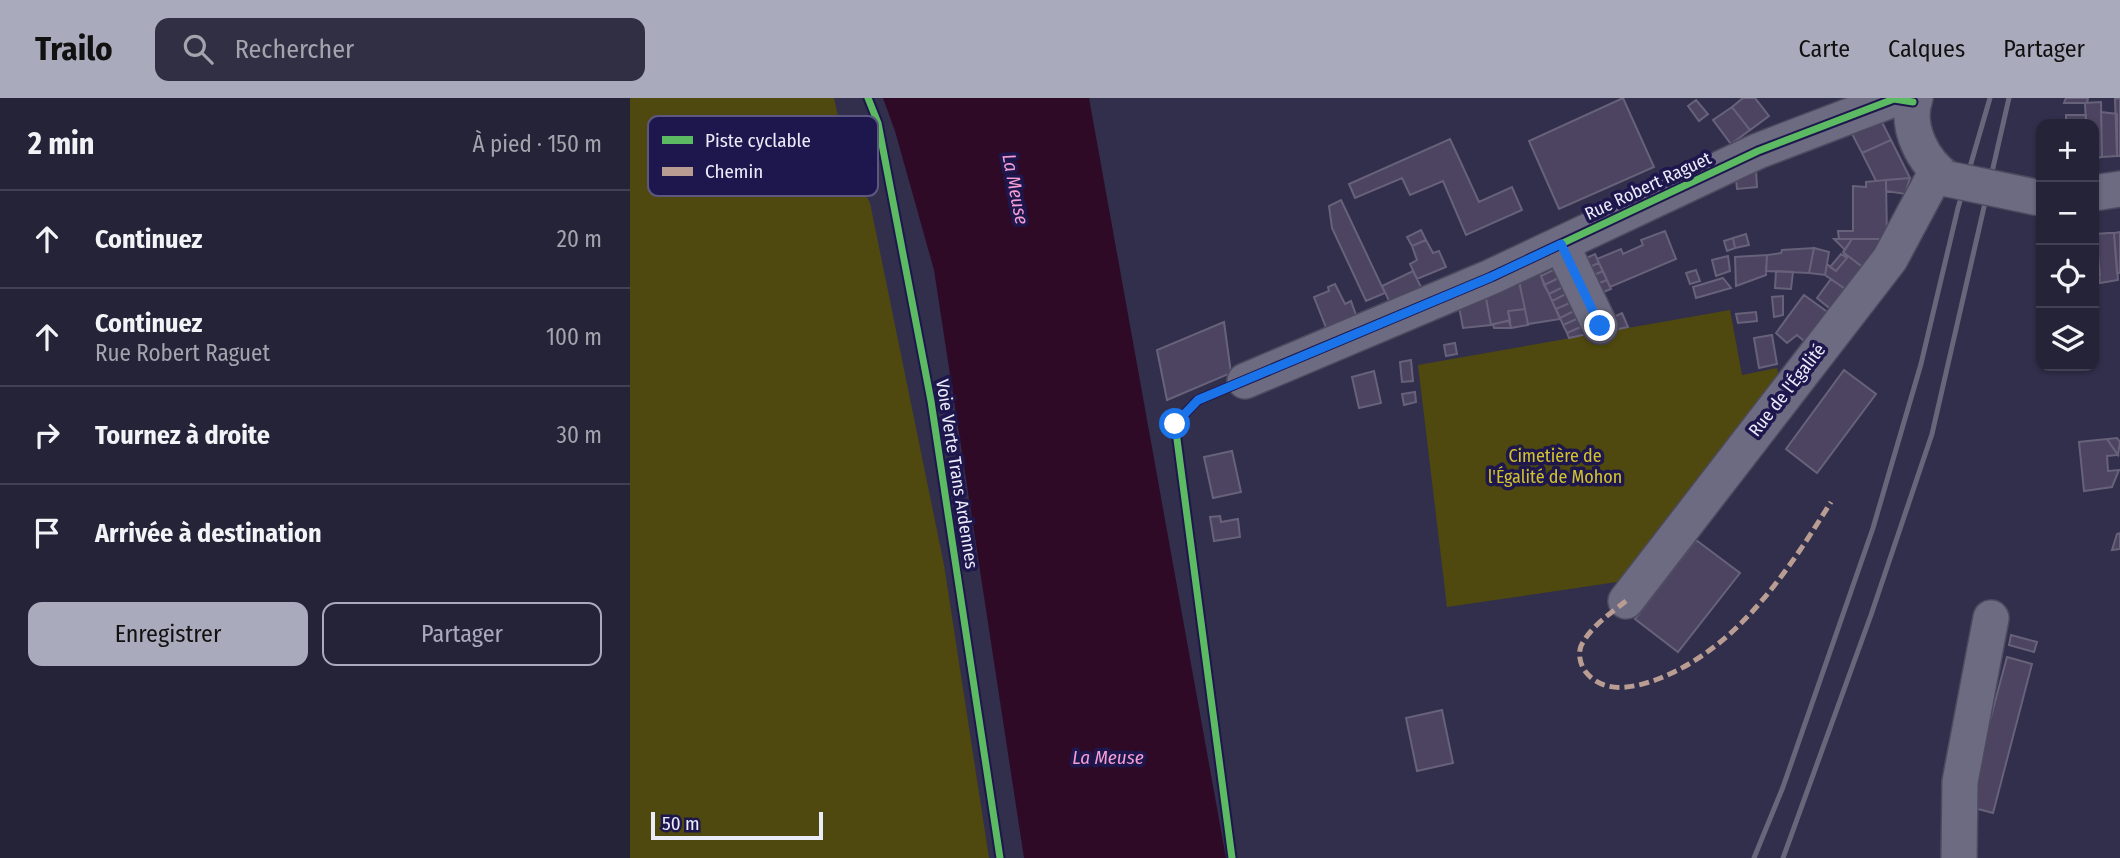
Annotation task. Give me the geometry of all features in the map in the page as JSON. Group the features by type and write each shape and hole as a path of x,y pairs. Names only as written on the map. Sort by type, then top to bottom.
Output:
{"street":[{"name":"Rue Robert Raguet","path":"1245,381 1561,244 1758,152 1894,99 1914,100"},
{"path":"1914,100 1910,116 1917,139 1942,175 2036,197"},
{"name":"Rue de l'Égalité","path":"1626,601 1890,259 1942,175"},
{"path":"2099,192 2120,189"},
{"path":"1561,244 1600,326"},
{"path":"1959,858 1960,782 1991,618"}],"green space":[{"path":"630,98 834,98 838,116 648,116 648,196 866,196 944,565 989,858 630,858"},
{"name":"Cimetière de l'Égalité de Mohon","path":"1730,310 1742,375 1777,368 1780,381 1624,581 1447,607 1418,365"}],"water":[{"name":"La Meuse","path":"883,98 1089,98 1226,858 1024,858 934,270 895,131"}],"building":[{"path":"1623,98 1654,167 1559,209 1529,141"},
{"path":"1743,98 1755,98 1769,116 1750,130 1732,107"},
{"path":"2066,98 2088,98 2087,103 2064,103"},
{"path":"2120,98 2120,156 2117,156 2115,99"},
{"path":"1696,100 1708,114 1699,121 1688,106"},
{"path":"2101,102 2102,157 2099,157 2099,119 2086,119 2085,103"},
{"path":"1732,107 1750,130 1731,144 1713,120"},
{"path":"2101,112 2117,114 2117,156 2102,157"},
{"path":"2066,115 2086,115 2086,119 2066,119"},
{"path":"1879,116 1891,140 1862,153 1850,130"},
{"path":"1450,139 1479,202 1512,187 1522,210 1466,235 1443,181 1410,195 1402,178 1355,198 1349,184"},
{"path":"1891,140 1910,178 1876,181 1862,153"},
{"path":"1756,170 1757,187 1737,189 1736,179"},
{"path":"1910,178 1905,194 1886,191 1886,180"},
{"path":"1886,180 1887,239 1839,239 1838,231 1853,231 1853,186 1866,187 1866,182"},
{"path":"1341,200 1385,293 1366,301 1332,228 1329,206"},
{"path":"1421,230 1426,240 1412,246 1407,237"},
{"path":"1665,231 1676,259 1610,287 1597,259 1621,249 1623,254 1643,245 1641,240"},
{"path":"2120,232 2120,273 2117,273 2114,233"},
{"path":"2114,233 2118,280 2100,283 2099,234"},
{"path":"1746,234 1749,245 1735,248 1733,238"},
{"path":"1733,238 1735,248 1727,251 1724,241"},
{"path":"1834,239 1852,239 1845,250"},
{"path":"1852,239 1887,239 1865,269 1843,252"},
{"path":"1426,240 1433,253 1439,251 1446,267 1417,279 1410,264 1417,260 1412,246"},
{"path":"1814,248 1809,273 1766,271 1767,255 1781,253 1782,250"},
{"path":"1814,248 1829,252 1825,275 1809,273"},
{"path":"1843,252 1865,269 1848,291 1825,275 1827,264 1836,271 1847,258"},
{"path":"1595,254 1599,263 1582,270 1578,262"},
{"path":"1841,254 1847,258 1836,271 1830,267"},
{"path":"1767,255 1766,275 1736,286 1735,257"},
{"path":"1728,256 1730,271 1716,276 1712,260"},
{"path":"1599,263 1603,271 1585,279 1582,270"},
{"path":"1537,267 1560,319 1528,324 1518,276"},
{"path":"1557,268 1561,277 1544,285 1541,276"},
{"path":"1696,270 1700,281 1690,284 1686,273"},
{"path":"1413,271 1422,289 1390,303 1382,286"},
{"path":"1603,271 1607,280 1589,287 1585,279"},
{"path":"1776,271 1793,272 1791,289 1775,288"},
{"path":"1561,277 1565,286 1549,294 1544,285"},
{"path":"1723,278 1731,288 1696,298 1693,287"},
{"path":"1831,279 1848,291 1833,311 1817,298"},
{"path":"1607,280 1611,289 1594,296 1589,287"},
{"path":"1519,282 1525,309 1508,311 1510,320 1491,325 1485,293"},
{"path":"1335,284 1345,304 1351,301 1356,315 1327,330 1314,297 1329,291 1328,287"},
{"path":"1565,286 1568,293 1552,301 1549,294"},
{"path":"1485,293 1491,325 1463,328 1457,296"},
{"path":"1568,293 1572,302 1556,309 1552,301"},
{"path":"1804,295 1833,316 1810,346 1797,335 1787,343 1776,333"},
{"path":"1783,296 1783,315 1774,317 1772,297"},
{"path":"1572,302 1576,310 1560,318 1556,309"},
{"path":"1525,309 1528,325 1511,328 1508,311"},
{"path":"1576,310 1579,318 1563,325 1560,318"},
{"path":"1756,312 1757,321 1738,323 1736,314"},
{"path":"1622,313 1628,327 1609,331 1605,321"},
{"path":"1579,318 1583,326 1567,333 1563,325"},
{"path":"1509,321 1511,328 1494,328 1493,324"},
{"path":"1224,322 1231,373 1167,400 1157,350"},
{"path":"1583,326 1587,334 1569,338 1567,333"},
{"path":"1772,335 1777,364 1759,368 1754,338"},
{"path":"1455,343 1457,354 1446,356 1444,345"},
{"path":"1411,360 1413,381 1402,382 1400,362"},
{"path":"1844,370 1876,394 1817,473 1786,449"},
{"path":"1374,371 1381,403 1359,408 1352,377"},
{"path":"1415,392 1416,402 1404,405 1402,394"},
{"path":"2117,438 2120,442 2118,455 2107,439"},
{"path":"2107,439 2118,455 2107,456 2108,471 2119,470 2112,487 2084,491 2079,442"},
{"path":"1232,451 1241,492 1213,498 1204,457"},
{"path":"1220,516 1221,522 1238,519 1240,537 1214,541 1210,517"},
{"path":"2120,533 2120,549 2112,550 2117,534"},
{"path":"1696,540 1740,573 1678,652 1635,619"},
{"path":"2011,635 2037,642 2034,652 2009,645"},
{"path":"2007,657 2032,664 1993,813 1967,806"},
{"path":"1442,710 1453,763 1417,771 1406,718"}],"railway":[{"path":"1754,858 1783,787 1873,528 1921,364 1958,208 1990,98"},
{"path":"1783,858 1871,615 1932,434 2009,98"}],"marked path":[{"path":"1626,601 1595,627 1580,649 1580,659 1585,671 1601,684 1629,687 1658,679 1713,648 1737,628 1758,605 1797,554 1831,502"}],"cycle path":[{"name":"Voie Verte Trans Ardennes","path":"868,98 875,116"},
{"path":"1232,858 1175,424 1198,400 1491,277 1758,151 1894,99 1913,102"},
{"name":"Voie Verte Trans Ardennes","path":"878,123 931,401 1000,858"}],"route":[{"path":"1175,424 1198,400 1491,277 1561,244 1600,326"}]}
